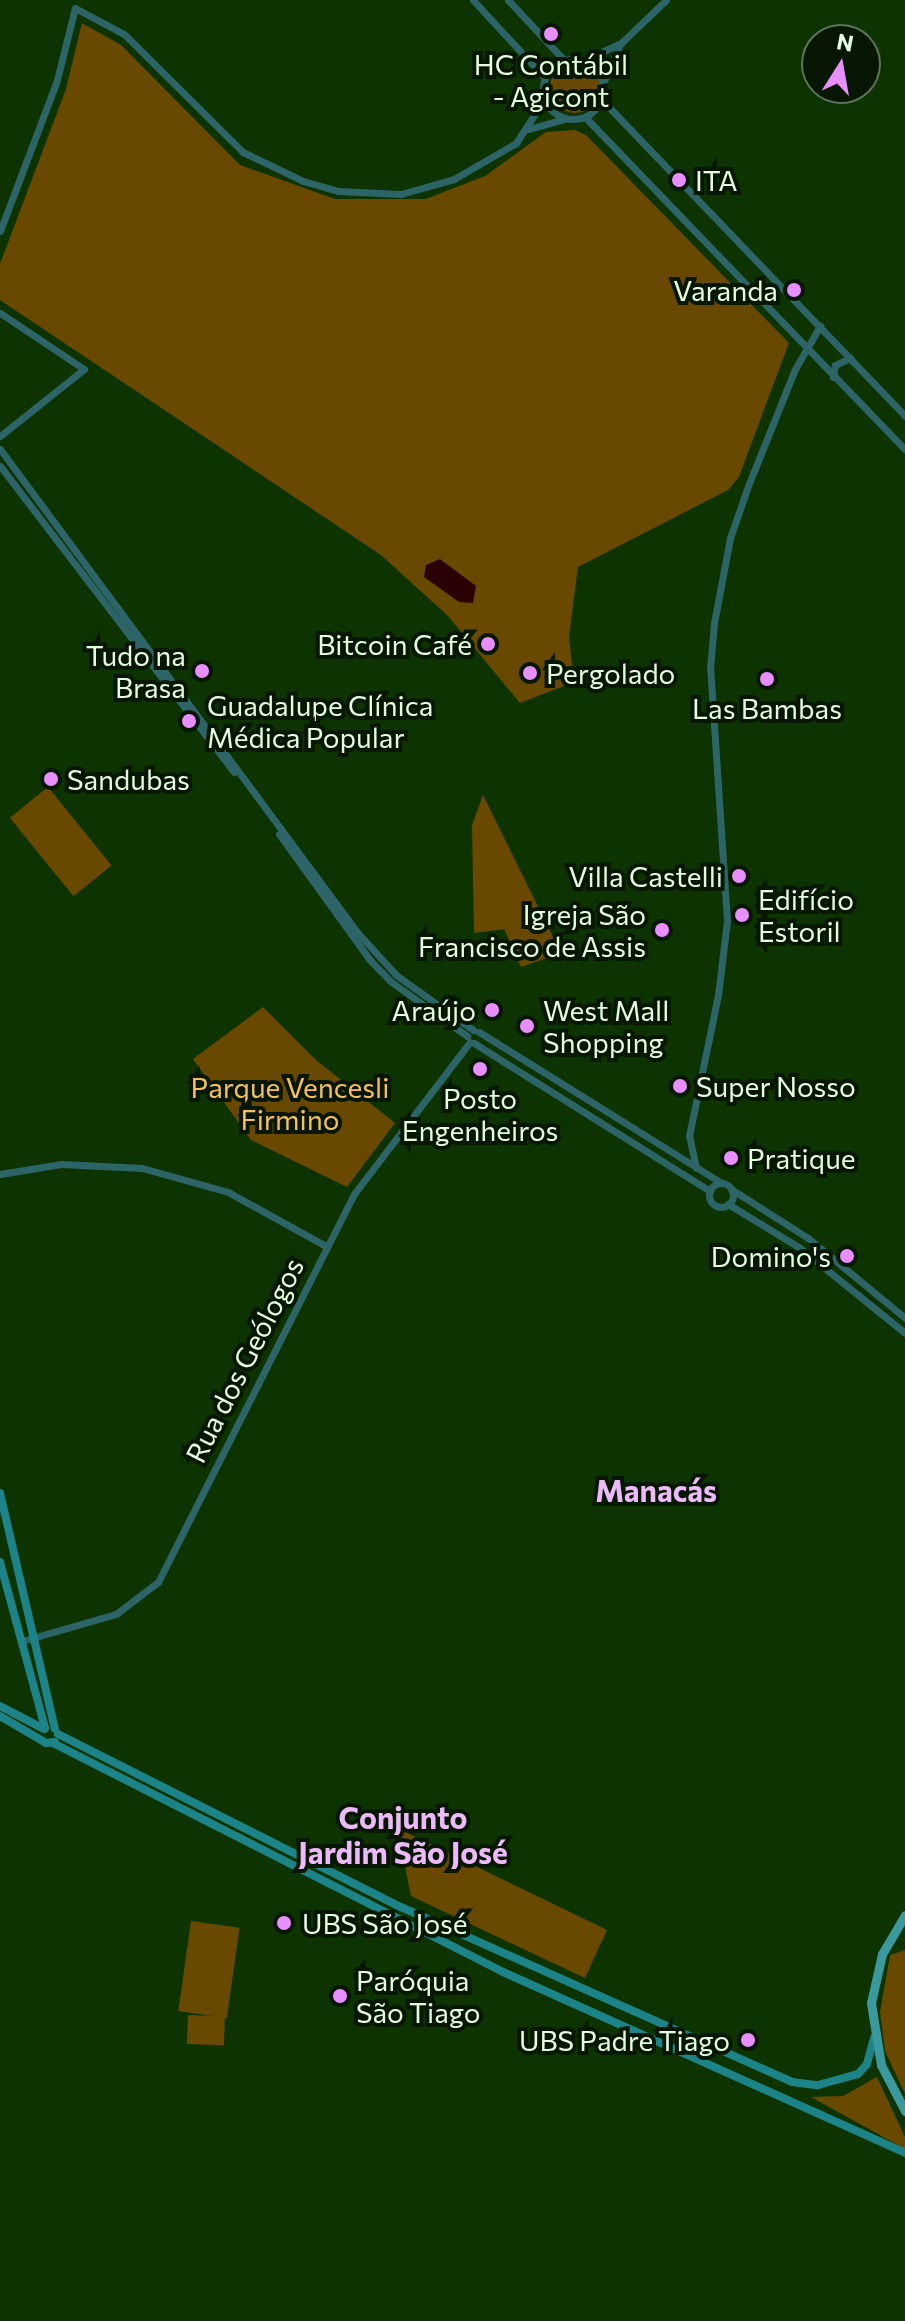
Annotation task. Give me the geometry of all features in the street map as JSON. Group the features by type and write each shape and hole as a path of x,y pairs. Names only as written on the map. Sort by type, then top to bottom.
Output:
{"main road":[{"path":"0,1493 55,1735"},
{"path":"0,1562 43,1731"},
{"path":"0,1706 385,1915 905,2153"},
{"path":"0,1716 55,1735 401,1907 800,2084 833,2083 858,2074 867,2064 874,2037"},
{"path":"905,1915 888,1944 871,2003 874,2037 881,2065 905,2111"},
{"path":"888,1944 905,1940"},
{"path":"739,2076 747,2073 750,2064"}],"street":[{"path":"0,231 57,80 75,8 124,34 243,152 303,181 373,194 423,190 496,157 529,129 545,98 544,77 473,0"},
{"path":"508,0 563,59 584,60 621,43 666,0"},
{"path":"529,129 585,117 603,101 604,82 621,43"},
{"path":"544,77 563,59"},
{"path":"584,60 604,82"},
{"path":"545,98 565,119"},
{"path":"603,101 905,416"},
{"path":"585,117 905,449"},
{"path":"0,313 84,369 0,436"},
{"path":"673,1160 689,1136 726,948 710,668 714,623 730,538 807,348 820,326"},
{"path":"833,377 835,365 850,358"},
{"path":"0,449 357,932 396,975 462,1021 473,1037 514,1057 673,1160 710,1191 713,1203 728,1204 800,1248 905,1333"},
{"path":"0,466 179,697 369,959 390,981 509,1065 673,1160 696,1168 722,1183 808,1238 905,1318"},
{"path":"462,1021 475,1015"},
{"name":"Rua dos Geólogos","path":"22,1641 116,1614 158,1582 287,1335 326,1246 354,1194 473,1037"},
{"path":"509,1065 514,1057"},
{"path":"689,1136 696,1168"},
{"path":"0,1174 87,1163 155,1171 228,1192 326,1246"},
{"path":"710,1191 722,1183"},
{"path":"728,1204 731,1189"}],"green space":[{"path":"82,23 121,45 240,165 335,199 426,199 485,176 546,132 575,130 586,135 789,343 739,477 728,490 578,567 569,637 574,682 520,703 448,616 381,555 0,300 0,264 66,89"},
{"path":"575,63 593,70 600,88 593,106 575,113 557,106 550,88 557,70"},
{"path":"48,787 112,865 73,896 10,818"},
{"path":"483,795 561,953 521,967 504,929 474,933 472,825"},
{"name":"Parque Vencesli Firmino","path":"263,1007 316,1060 395,1123 347,1187 251,1140 193,1059"},
{"path":"397,1828 607,1930 585,1978 411,1896"},
{"path":"191,1921 240,1928 227,2018 178,2011"},
{"path":"905,1950 905,2094 885,2051 880,2012 890,1955"},
{"path":"188,2015 225,2016 224,2045 187,2044"},
{"path":"877,2077 905,2137 905,2149 811,2097 843,2096"}],"shaded area":[{"path":"440,559 476,586 473,603 459,602 424,577 426,565"}],"place":[{"name":"HC Contábil - Agicont","path":"551,34"},
{"name":"ITA","path":"679,180"},
{"name":"Varanda","path":"794,290"},
{"name":"Bitcoin Café","path":"488,644"},
{"name":"Tudo na Brasa","path":"202,671"},
{"name":"Pergolado","path":"530,673"},
{"name":"Las Bambas","path":"767,679"},
{"name":"Guadalupe Clínica Médica Popular","path":"189,721"},
{"name":"Sandubas","path":"51,779"},
{"name":"Villa Castelli","path":"739,876"},
{"name":"Edifício Estoril","path":"742,915"},
{"name":"Igreja São Francisco de Assis","path":"662,930"},
{"name":"Araújo","path":"492,1010"},
{"name":"West Mall Shopping","path":"527,1026"},
{"name":"Posto Engenheiros","path":"480,1069"},
{"name":"Super Nosso","path":"680,1086"},
{"name":"Pratique","path":"731,1158"},
{"name":"Domino's","path":"847,1256"},
{"name":"UBS São José","path":"284,1923"},
{"name":"Paróquia São Tiago","path":"340,1996"},
{"name":"UBS Padre Tiago","path":"748,2040"}],"district":[{"name":"Manacás","path":"656,1490"},
{"name":"Conjunto Jardim São José","path":"403,1834"}]}
